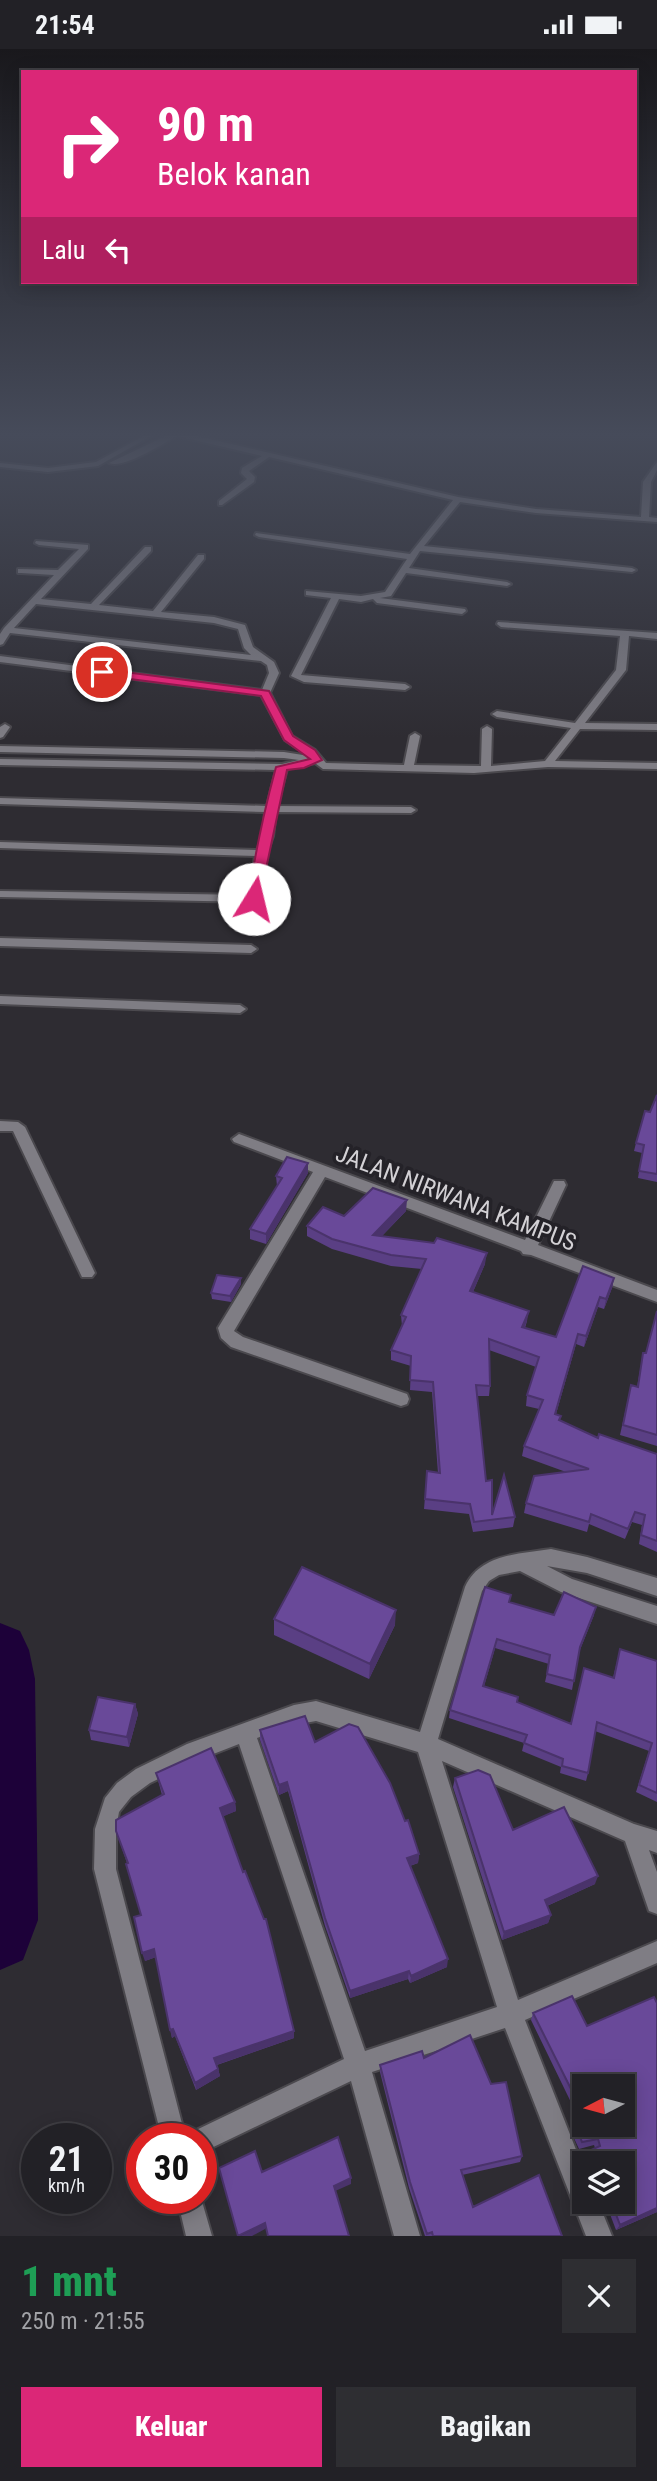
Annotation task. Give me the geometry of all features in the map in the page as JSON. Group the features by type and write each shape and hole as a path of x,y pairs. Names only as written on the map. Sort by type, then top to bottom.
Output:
{"street":[{"path":"371,599 388,594 429,534"},
{"path":"259,535 412,558"},
{"path":"0,642 7,630 85,547 39,543"},
{"path":"418,548 632,570"},
{"path":"94,606 148,549"},
{"path":"156,613 201,558"},
{"path":"403,570 507,584"},
{"path":"21,571 60,573"},
{"path":"309,593 463,611"},
{"path":"336,597 296,675 298,678 405,687"},
{"path":"34,601 156,613 237,625 243,632 244,644 251,653 271,664 274,673 265,693"},
{"path":"501,624 657,636"},
{"path":"7,630 264,659"},
{"path":"548,764 621,670 625,633"},
{"path":"0,659 265,693"},
{"path":"265,693 288,738 311,752 316,760"},
{"path":"497,714 576,726 657,727"},
{"path":"486,769 487,729"},
{"path":"408,768 415,736"},
{"path":"0,749 284,755 316,760 330,767 486,769 548,764 657,766"},
{"path":"0,762 282,767 299,766 316,760"},
{"path":"0,894 254,899 261,853 268,836 271,809 282,767"},
{"path":"0,801 411,810"},
{"path":"0,845 261,853"},
{"path":"0,942 251,949"},
{"path":"0,1000 240,1009"},
{"path":"0,1126 18,1127 87,1273"},
{"name":"JALAN NIRWANA KAMPUS","path":"239,1139 528,1250 657,1296"},
{"path":"321,1171 226,1328 227,1334 237,1342 401,1399"},
{"path":"528,1250 559,1185"},
{"path":"572,2168 511,2014 426,1744 477,1580 496,1567 542,1557 565,1559 657,1587"},
{"path":"523,1563 568,1586 657,1615"},
{"path":"170,2123 105,1869 104,1832 112,1805 125,1789 152,1769 293,1715 316,1711 426,1744 657,1842"},
{"path":"246,1734 358,2065 407,2236"},
{"path":"633,1834 657,1903"},
{"path":"217,2133 358,2065 511,2014 657,1952"},
{"path":"193,2214 199,2236"},
{"path":"590,2214 598,2236"}],"building":[{"path":"657,1095 657,1174 639,1171 644,1145 636,1143 645,1111 650,1112"},
{"path":"287,1157 308,1163 266,1234 250,1229 282,1178 276,1176"},
{"path":"373,1188 407,1200 373,1235 434,1243 437,1238 487,1253 470,1291 529,1311 522,1327 556,1337 583,1266 614,1278 606,1299 600,1297 586,1336 578,1334 555,1414 561,1416 559,1420 598,1438 599,1434 657,1454 657,1541 641,1535 645,1515 635,1512 628,1529 591,1514 589,1522 526,1503 534,1476 589,1469 524,1446 543,1400 527,1395 539,1357 489,1339 490,1386 476,1385 486,1481 492,1480 492,1515 504,1475 515,1517 474,1522 470,1504 425,1499 427,1471 440,1473 433,1382 410,1380 411,1356 391,1350 406,1317 401,1315 426,1259 391,1255 332,1239 307,1226 323,1207 344,1216"},
{"path":"217,1275 241,1278 230,1296 211,1293"},
{"path":"657,1311 657,1435 623,1425 631,1385 638,1387 643,1353 646,1353"},
{"path":"302,1567 396,1610 370,1664 274,1619"},
{"path":"485,1587 511,1595 509,1602 554,1615 564,1592 596,1607 580,1647 574,1681 547,1674 550,1655 497,1639 483,1686 518,1697 517,1702 571,1724 584,1668 614,1678 620,1649 657,1661 657,1793 639,1785 652,1743 597,1722 588,1773 562,1766 563,1759 524,1743 527,1735 450,1710"},
{"path":"98,1697 135,1704 127,1737 89,1730"},
{"path":"305,1716 315,1742 349,1724 358,1727 390,1783 405,1821 408,1820 419,1854 407,1858 448,1959 411,1976 409,1971 350,1991 325,1918 287,1782 279,1785 260,1730"},
{"path":"211,1748 235,1802 220,1808 243,1872 245,1871 266,1919 294,2031 214,2058 218,2069 195,2083 173,2029 170,2030 154,1949 142,1953 134,1917 141,1915 126,1864 128,1863 116,1831 116,1820 164,1794 156,1773"},
{"path":"478,1770 490,1775 513,1830 564,1807 598,1876 545,1900 551,1915 504,1932 455,1778"},
{"path":"572,1996 587,2026 654,1997 657,2003 657,2208 620,2225 616,2214 635,2214 635,2151 591,2151 600,2146 598,2139 582,2142 580,2137 635,2137 635,2074 572,2074 572,2091 533,2013"},
{"path":"470,2035 491,2084 506,2082 522,2156 461,2170 473,2207 539,2175 562,2236 427,2234 410,2182 380,2065 422,2051 424,2058"},
{"path":"338,2137 351,2178 334,2186 349,2236 268,2236 265,2223 238,2236 219,2168 255,2151 262,2172"}],"waterway":[{"path":"0,1650 6,1679 5,1920 0,1937"}],"route":[{"path":"102,672 265,693 288,738 311,752 316,760 299,766 282,767 271,809 268,836 261,853 254,899"}]}
